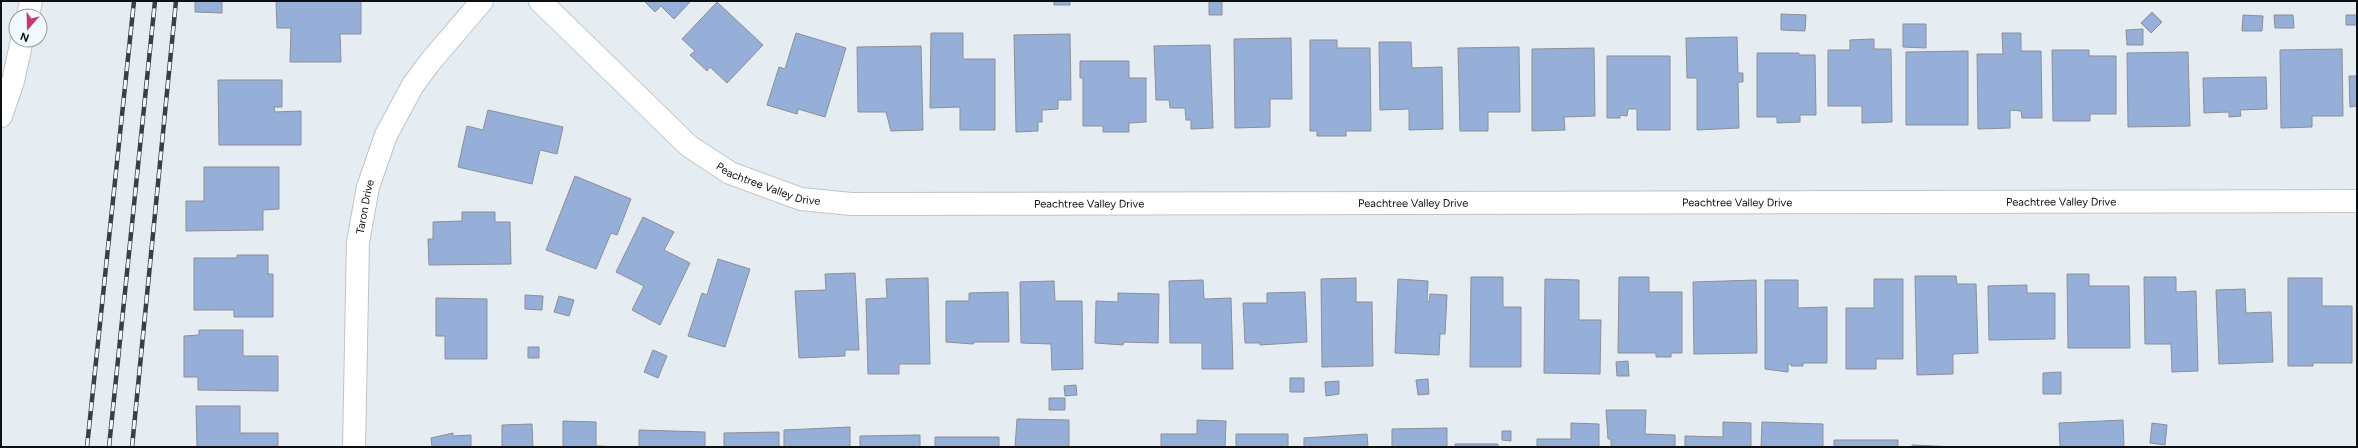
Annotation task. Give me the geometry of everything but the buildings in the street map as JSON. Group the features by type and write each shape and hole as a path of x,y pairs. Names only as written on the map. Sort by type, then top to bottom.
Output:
{"street":[{"name":"Taron Drive","path":"354,447 358,242 368,187 386,135 413,85 430,62 482,1"},
{"name":"Peachtree Valley Drive","path":"540,1 689,146 730,173 808,200 851,204 2357,201"},
{"path":"1,116 13,81 20,48"}],"railway":[{"path":"87,447 134,1"},
{"path":"109,447 155,1"},
{"path":"132,447 176,1"}]}
